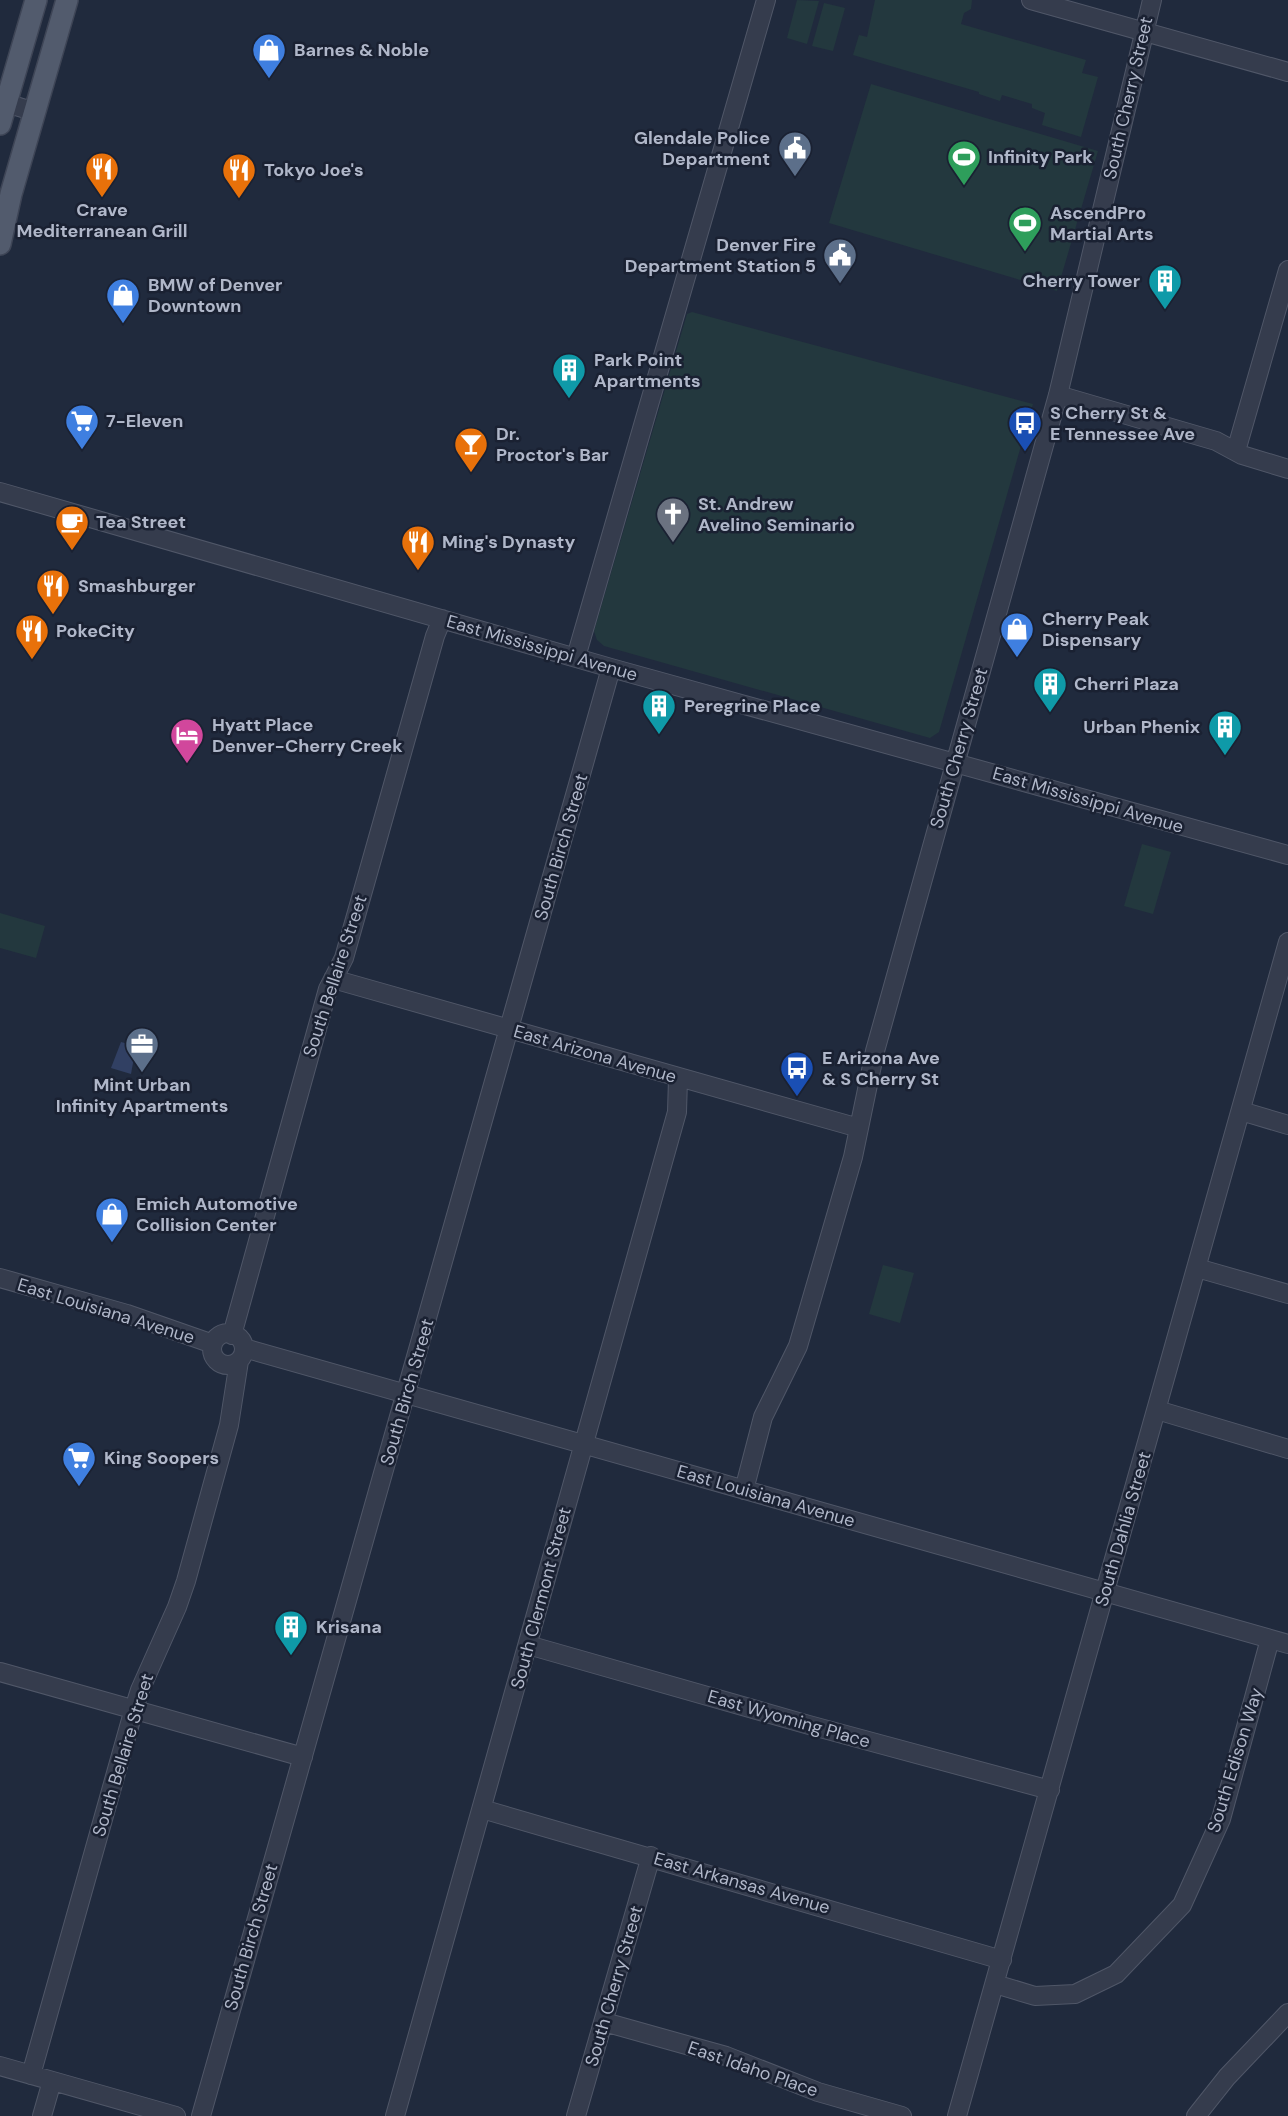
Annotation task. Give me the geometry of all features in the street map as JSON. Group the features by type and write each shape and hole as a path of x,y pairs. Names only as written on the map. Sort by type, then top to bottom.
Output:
{"main road":[{"path":"0,124 3,102 36,0"},
{"path":"0,244 11,194 67,0"}],"street":[{"path":"576,657 766,0"},
{"path":"1031,0 1288,72"},
{"name":"South Cherry Street","path":"744,1490 763,1418 798,1346 853,1157 875,1051 1058,395 1152,0"},
{"path":"3,102 35,112"},
{"path":"1236,450 1288,270"},
{"path":"1058,395 1216,441 1242,455 1288,469"},
{"name":"East Mississippi Avenue","path":"0,492 611,668 1288,855"},
{"name":"South Bellaire Street","path":"31,2075 134,1709 177,1607 226,1436 232,1398 228,1391 234,1352 328,989 344,958 400,756 442,619"},
{"name":"South Birch Street","path":"201,2116 611,668"},
{"name":"South Dahlia Street","path":"957,2116 1285,962 1288,942"},
{"name":"East Arizona Avenue","path":"333,979 678,1079 859,1128"},
{"name":"South Clermont Street","path":"395,2116 677,1112 678,1079"},
{"path":"1241,1111 1288,1125"},
{"path":"1197,1268 1288,1294"},
{"name":"East Louisiana Avenue","path":"0,1278 127,1314 213,1344 222,1334 234,1352 406,1394 1288,1644"},
{"path":"1157,1410 1288,1449"},
{"name":"South Edison Way","path":"995,1984 1035,1996 1076,1994 1116,1974 1182,1905 1221,1819 1270,1639"},
{"name":"East Wyoming Place","path":"528,1645 1050,1790"},
{"path":"0,1672 303,1757"},
{"name":"East Arkansas Avenue","path":"482,1808 1002,1960"},
{"name":"South Cherry Street","path":"576,2116 651,1856"},
{"path":"1196,2116 1227,2077 1288,2013"},
{"name":"East Idaho Place","path":"604,2022 726,2056 818,2092 902,2116"},
{"path":"0,2066 176,2116"},
{"path":"42,2116 52,2081"}],"green space":[{"path":"797,0 819,1 807,44 787,38"},
{"path":"875,0 972,0 971,9 964,13 961,24 1086,60 1082,73 1098,77 1081,137 1042,125 1045,113 1032,108 1032,104 1002,95 1000,101 979,92 853,55 859,35 867,37"},
{"path":"824,3 845,8 833,51 812,46"},
{"name":"Infinity Park","path":"871,84 1098,151 1057,291 829,223"},
{"path":"692,312 1033,404 939,732 930,738 604,646 597,640 594,631 687,314"},
{"path":"1142,844 1171,852 1153,914 1124,906"},
{"path":"0,913 45,926 36,958 0,948"},
{"path":"883,1265 914,1273 900,1323 869,1314"}],"water":[{"path":"121,1042 136,1046 131,1074 111,1068"}],"place":[{"name":"Barnes & Noble","path":"269,80"},
{"name":"Glendale Police Department","path":"795,178"},
{"name":"Infinity Park","path":"964,187"},
{"name":"Crave Mediterranean Grill","path":"102,199"},
{"name":"Tokyo Joe's","path":"239,200"},
{"name":"AscendPro Martial Arts","path":"1025,253"},
{"name":"Denver Fire Department Station 5","path":"840,285"},
{"name":"Cherry Tower","path":"1165,311"},
{"name":"BMW of Denver Downtown","path":"123,325"},
{"name":"Park Point Apartments","path":"569,400"},
{"name":"7-Eleven","path":"82,451"},
{"name":"S Cherry St & E Tennessee Ave","path":"1025,453"},
{"name":"Dr. Proctor's Bar","path":"471,474"},
{"name":"St. Andrew Avelino Seminario","path":"673,544"},
{"name":"Tea Street","path":"72,552"},
{"name":"Ming's Dynasty","path":"418,572"},
{"name":"Smashburger","path":"53,616"},
{"name":"Cherry Peak Dispensary","path":"1017,659"},
{"name":"PokeCity","path":"32,661"},
{"name":"Cherri Plaza","path":"1050,714"},
{"name":"Peregrine Place","path":"659,736"},
{"name":"Urban Phenix","path":"1225,757"},
{"name":"Hyatt Place Denver-Cherry Creek","path":"187,765"},
{"name":"Mint Urban Infinity Apartments","path":"142,1074"},
{"name":"E Arizona Ave & S Cherry St","path":"797,1098"},
{"name":"Emich Automotive Collision Center","path":"112,1244"},
{"name":"King Soopers","path":"79,1488"},
{"name":"Krisana","path":"291,1657"}]}
